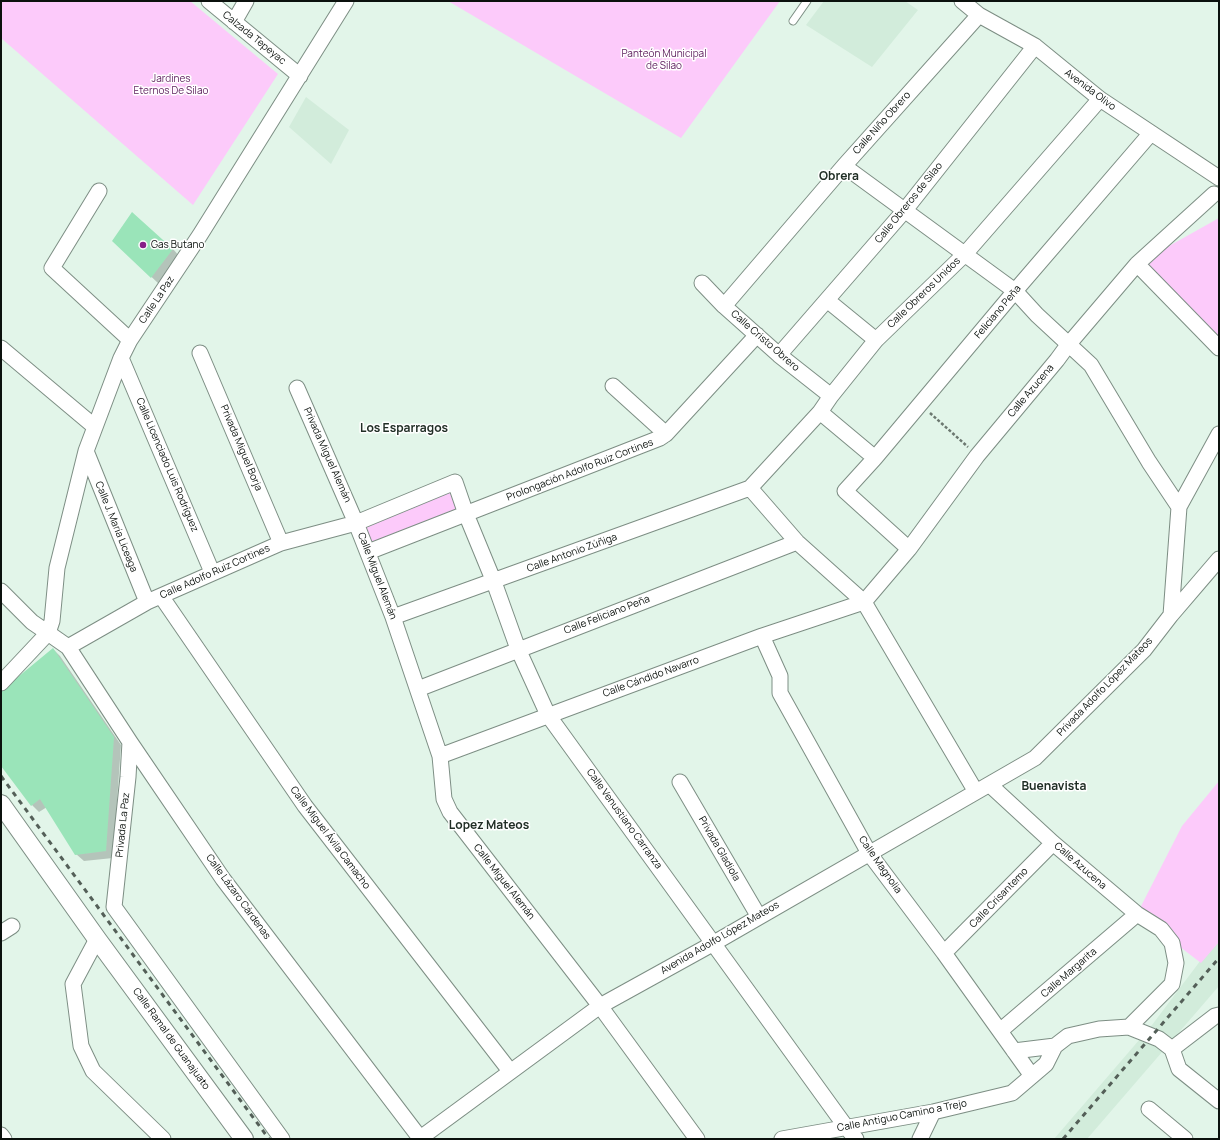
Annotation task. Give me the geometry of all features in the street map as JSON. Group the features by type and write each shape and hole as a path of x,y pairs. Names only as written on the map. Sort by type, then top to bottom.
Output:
{"street":[{"name":"Calzada Tepeyac","path":"208,1 300,76"},
{"path":"234,22 246,1"},
{"name":"Calle La Paz","path":"48,633 52,622 57,568 86,451 121,358 130,340 200,235 346,1"},
{"name":"Avenida Olivo","path":"962,1 979,15 1035,46 1100,99 1219,178"},
{"name":"Calle Niño Obrero","path":"724,306 844,166 979,15"},
{"name":"Calle Obreros de Silao","path":"779,356 905,210 1035,46"},
{"name":"Calle Obreros Unidos","path":"750,488 820,412 876,340 965,254 1100,99"},
{"name":"Feliciano Peña","path":"909,550 845,491 875,458 1015,291 1151,133"},
{"path":"844,166 1015,291 1037,315 1091,365 1149,462 1179,507"},
{"path":"99,191 52,268 130,340"},
{"name":"Calle Azucena","path":"864,602 909,550 977,456 1137,264 1214,194"},
{"path":"1137,264 1219,348"},
{"name":"Calle Cristo Obrero","path":"702,283 724,306 779,356 831,396"},
{"path":"827,300 876,340"},
{"name":"Prolongación Adolfo Ruiz Cortines","path":"368,552 660,438 666,434 757,335"},
{"path":"1,348 95,427"},
{"name":"Privada Miguel Borja","path":"200,353 281,542"},
{"name":"Calle Licenciado Luis Rodríguez","path":"121,358 212,572"},
{"path":"614,386 666,434"},
{"name":"Privada Miguel Alemán","path":"297,388 356,523"},
{"path":"820,412 875,458"},
{"path":"1171,615 1179,507 1219,434"},
{"name":"Calle J. María Liceaga","path":"86,451 147,602"},
{"name":"Calle Adolfo Ruiz Cortines","path":"68,647 147,602 281,542 356,523 455,482"},
{"name":"Calle Venustiano Carranza","path":"455,482 518,649 548,715 856,1139"},
{"path":"750,488 797,542 864,602 976,792"},
{"name":"Calle Antonio Zúñiga","path":"393,617 494,582 750,488"},
{"name":"Calle Miguel Alemán","path":"356,523 393,617 440,756 444,798 450,812 600,1006 697,1139"},
{"name":"Calle Feliciano Peña","path":"418,689 797,542"},
{"name":"Privada Adolfo López Mateos","path":"1035,758 1144,650 1219,558"},
{"path":"1,591 32,622 68,647"},
{"name":"Calle Miguel Ávila Camacho","path":"161,596 305,806 510,1072"},
{"name":"Calle Cándido Navarro","path":"440,756 762,636 864,602"},
{"path":"1,683 48,633"},
{"name":"Calle Magnolia","path":"762,636 780,676 780,693 869,853 1032,1076"},
{"name":"Calle Lázaro Cárdenas","path":"68,647 130,742 223,879 420,1139"},
{"name":"Privada La Paz","path":"130,742 128,777 114,907 282,1139"},
{"name":"Avenida Adolfo López Mateos","path":"420,1139 600,1006 714,943 1035,758"},
{"name":"Privada Gladiola","path":"680,782 759,917"},
{"name":"Calle Azucena","path":"990,784 1053,843 1137,914 1161,929 1172,943 1176,963 1172,984 1129,1027"},
{"name":"Calle Ramal de Guanajuato","path":"1,804 97,939 244,1139"},
{"name":"Calle Crisantemo","path":"944,954 1053,843"},
{"name":"Calle Margarita","path":"1000,1031 1137,914"},
{"path":"97,939 73,984 81,1046 93,1071 163,1139"},
{"path":"1172,1049 1215,1016 1219,1015"},
{"path":"1014,1051 1055,1046 1068,1036 1100,1029 1129,1027 1159,1039 1172,1049 1179,1069 1219,1102"},
{"name":"Calle Antiguo Camino a Trejo","path":"782,1139 933,1112 1012,1093 1046,1064 1055,1046"},
{"path":"1149,1109 1185,1139"},
{"path":"920,1139 933,1112"},
{"path":"1,1135 4,1139"}],"lane":[{"path":"793,21 807,1"}],"path":[{"path":"920,404 977,456"}],"shaded area":[{"path":"824,1 905,1 918,10 872,67 806,25"},
{"path":"306,97 349,130 331,164 289,127"},
{"path":"1219,936 1219,986 1087,1139 1054,1139 1152,1025"}],"green space":[{"name":"Jardines Eternos De Silao","path":"1,1 190,1 278,74 193,205 1,38"},
{"name":"Panteón Municipal de Silao","path":"448,1 780,1 681,138"},
{"path":"1219,218 1219,348 1137,264"},
{"path":"450,487 457,509 371,546 364,525"},
{"path":"1219,781 1219,942 1201,963 1137,914 1182,826"}],"building":[{"name":"Gas Butano","path":"132,212 173,249 151,278 112,241"},
{"path":"53,648 114,737 106,851 75,855 40,799 31,806 1,766 1,691"}],"railway":[{"path":"1,776 269,1139"},
{"path":"1063,1139 1219,958"}],"place":[{"name":"Gas Butano","path":"143,245"}],"district":[{"name":"Obrera","path":"839,177"},
{"name":"Los Esparragos","path":"404,429"},
{"name":"Buenavista","path":"1054,787"},
{"name":"Lopez Mateos","path":"489,826"}]}
